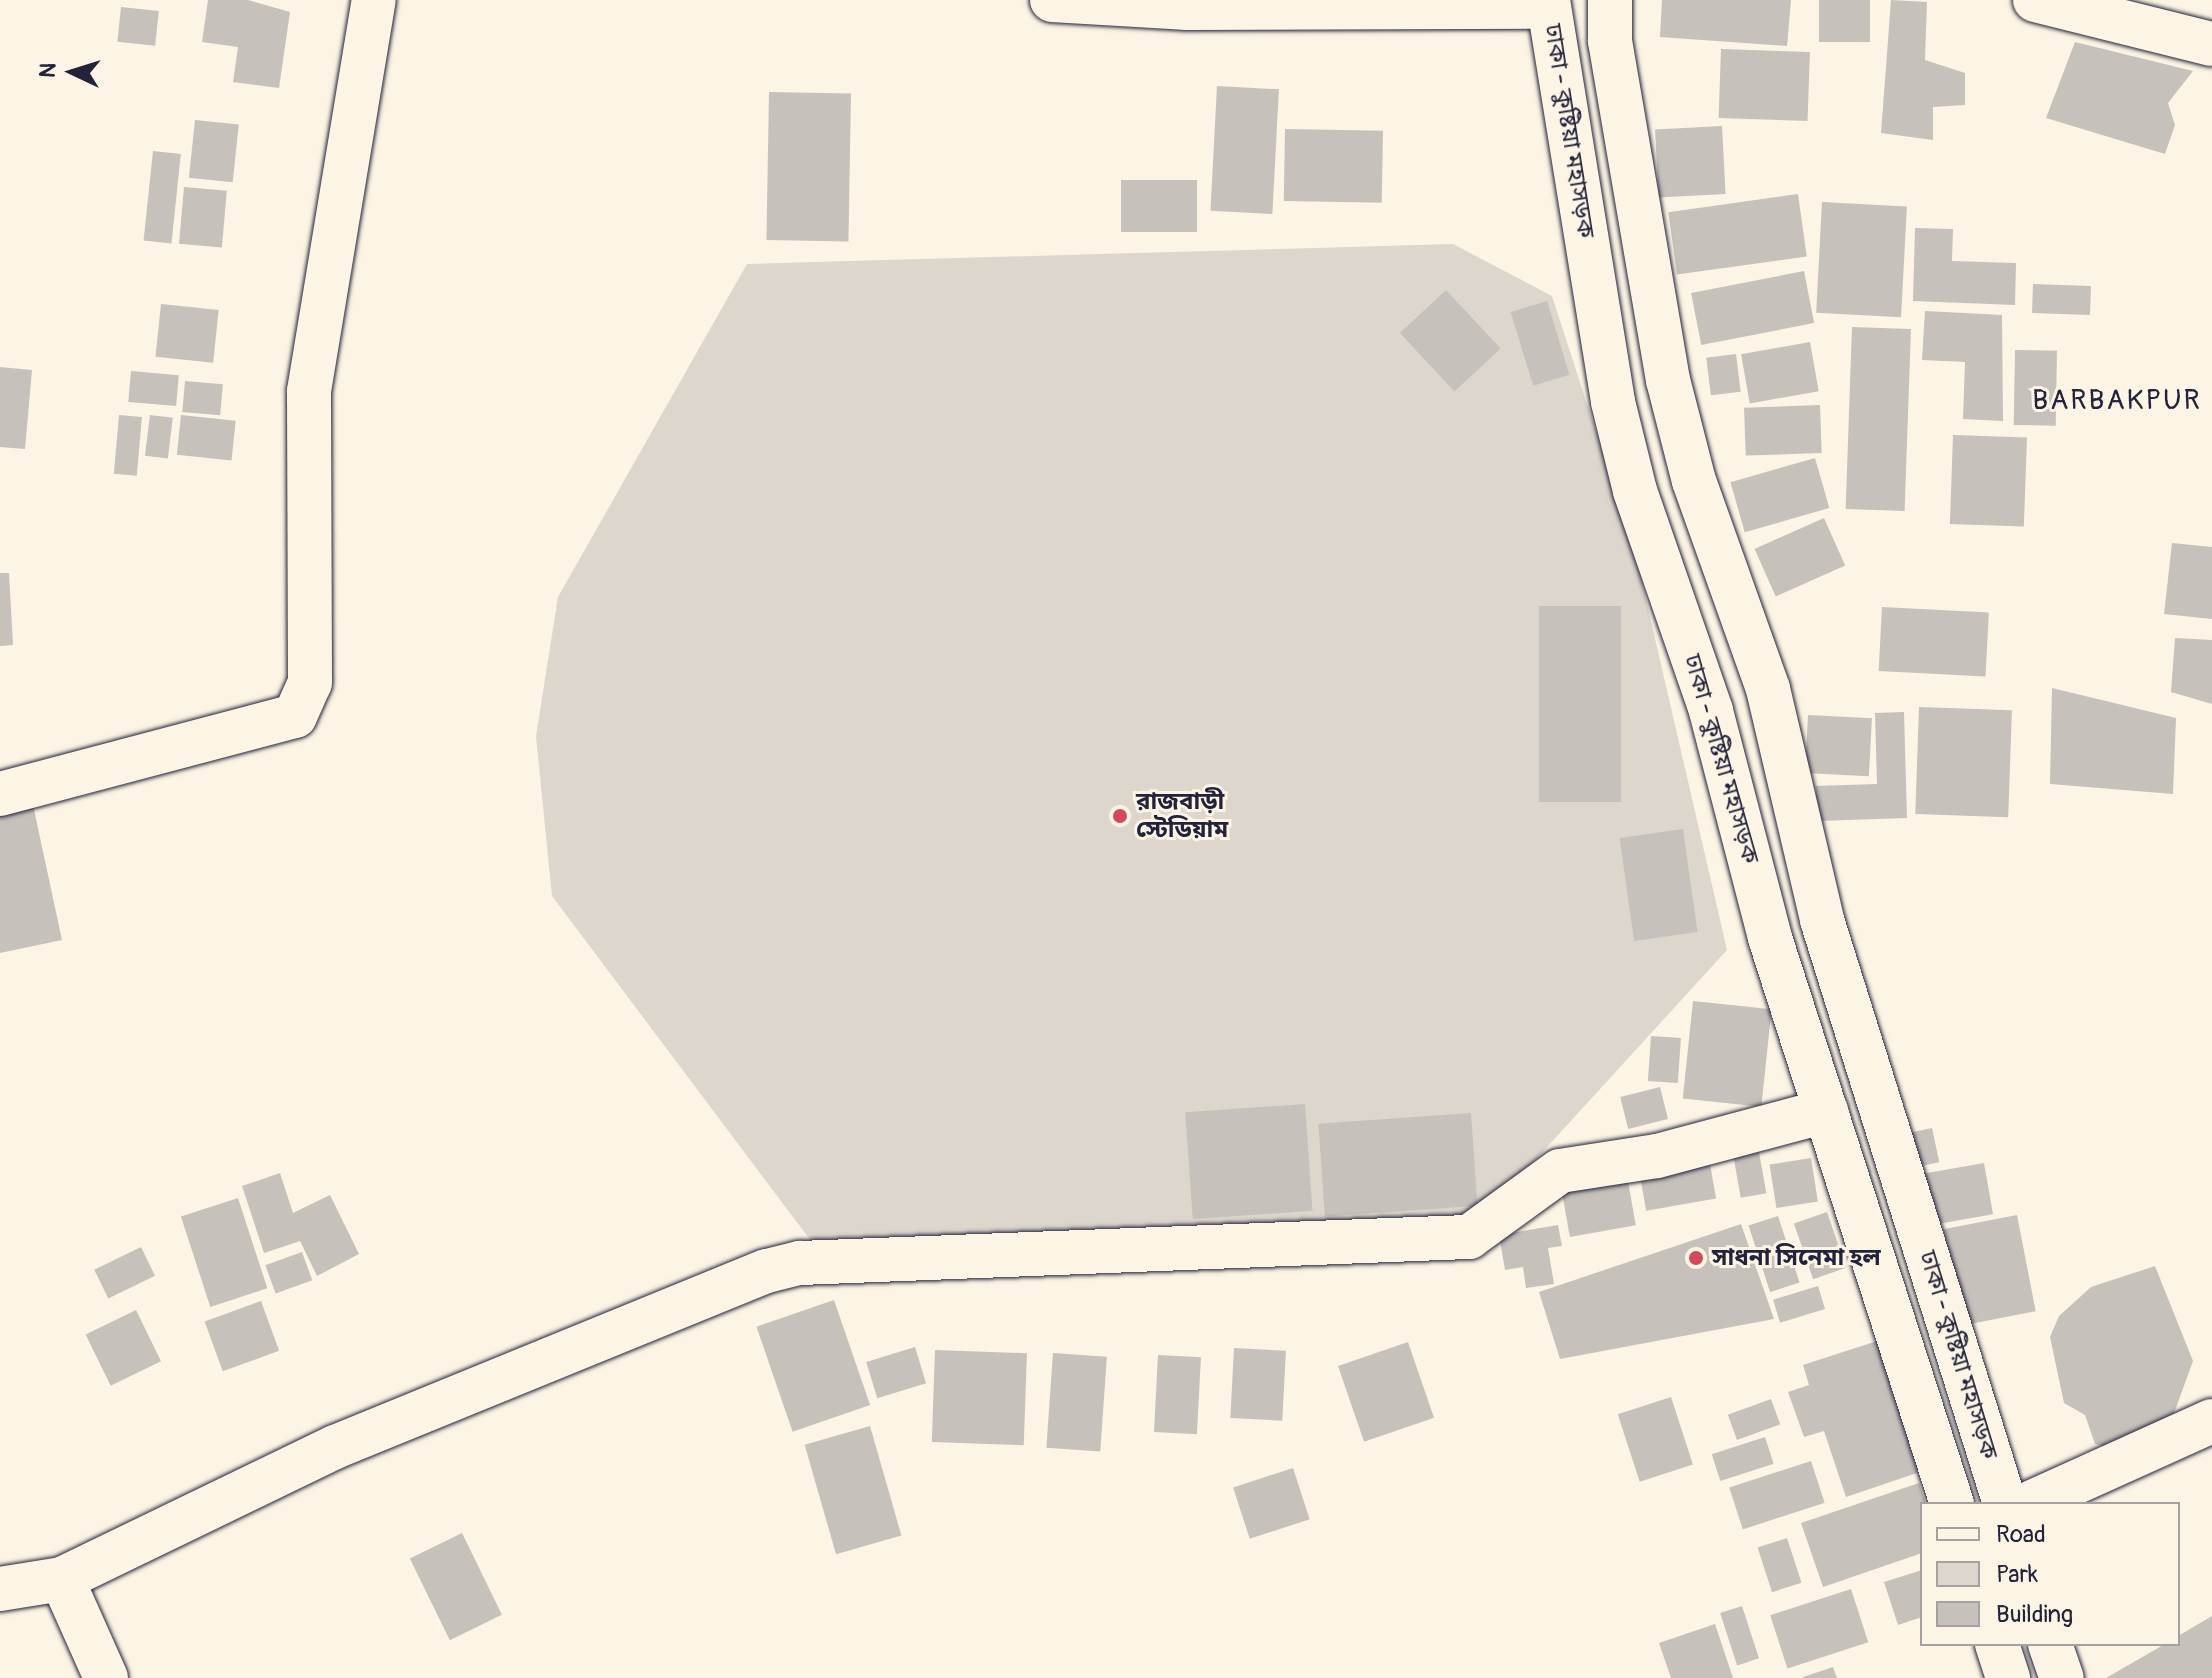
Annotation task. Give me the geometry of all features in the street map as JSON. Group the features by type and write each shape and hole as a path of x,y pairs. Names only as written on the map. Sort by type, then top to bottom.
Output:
{"street":[{"path":"0,794 295,716 310,683 309,391 374,0"},
{"path":"1052,0 1188,8 1548,3"},
{"name":"ঢাকা - কুষ্টিয়া মহাসড়ক","path":"1610,0 1610,41 1657,318 1690,466 1768,689 1822,920 2004,1502"},
{"path":"2035,0 2212,44"},
{"name":"ঢাকা - কুষ্টিয়া মহাসড়ক","path":"1548,3 1613,402 1635,491 1711,711 1770,938 1951,1502"},
{"path":"0,1589 62,1579 335,1447 767,1271 816,1262 1469,1237 1560,1171 1657,1156 1826,1111"},
{"path":"2032,1502 2212,1421"},
{"path":"62,1579 106,1678"},
{"path":"1998,1646 2008,1678"},
{"path":"2051,1646 2062,1678"}],"green space":[{"name":"রাজবাড়ী স্টেডিয়াম","path":"1453,244 1552,296 1635,552 1727,950 1475,1226 814,1245 552,896 536,736 558,597 747,264"}],"building":[{"path":"208,0 248,0 290,12 279,88 233,82 238,47 202,42"},
{"path":"1662,0 1791,0 1787,46 1660,37"},
{"path":"1819,0 1870,0 1870,42 1819,42"},
{"path":"1891,0 1927,2 1925,60 1965,73 1965,105 1933,107 1933,140 1881,133"},
{"path":"121,7 159,11 155,46 117,42"},
{"path":"2075,42 2193,71 2168,103 2175,125 2165,154 2046,118"},
{"path":"1721,49 1810,52 1808,121 1719,118"},
{"path":"1217,86 1279,89 1272,214 1210,211"},
{"path":"769,92 851,93 848,241 766,240"},
{"path":"195,120 239,125 233,182 189,178"},
{"path":"1722,126 1726,194 1659,197 1655,130"},
{"path":"1285,129 1383,131 1382,203 1284,201"},
{"path":"153,151 181,154 171,243 144,241"},
{"path":"1121,180 1197,180 1197,232 1121,232"},
{"path":"184,187 227,191 222,248 179,244"},
{"path":"1798,194 1807,256 1677,275 1668,212"},
{"path":"1822,202 1907,206 1901,317 1816,313"},
{"path":"1915,228 1953,229 1952,261 2016,263 2015,305 1913,301"},
{"path":"1804,271 1814,323 1701,345 1691,293"},
{"path":"2033,284 2091,286 2090,315 2032,313"},
{"path":"1446,290 1501,349 1454,391 1400,333"},
{"path":"1547,301 1570,375 1533,386 1511,312"},
{"path":"161,304 219,310 213,363 155,357"},
{"path":"1925,311 2002,315 2003,421 1963,419 1965,362 1922,360"},
{"path":"1852,327 1911,329 1905,511 1846,509"},
{"path":"1810,342 1819,391 1750,403 1741,354"},
{"path":"2015,350 2057,351 2056,426 2014,425"},
{"path":"1736,354 1741,392 1711,395 1706,358"},
{"path":"0,367 32,370 25,449 0,447"},
{"path":"131,371 179,375 176,406 128,402"},
{"path":"185,381 223,384 220,415 182,412"},
{"path":"1820,405 1822,453 1746,456 1744,408"},
{"path":"119,415 142,417 137,476 114,474"},
{"path":"150,415 173,418 168,458 145,456"},
{"path":"181,415 236,421 232,461 177,455"},
{"path":"1953,435 2027,438 2024,527 1950,524"},
{"path":"1815,458 1829,508 1745,532 1730,482"},
{"path":"1824,518 1845,566 1776,596 1755,549"},
{"path":"2172,543 2212,547 2212,619 2164,614"},
{"path":"0,573 9,573 13,645 0,646"},
{"path":"1539,606 1621,606 1621,802 1539,802"},
{"path":"1882,607 1989,613 1986,677 1879,671"},
{"path":"2175,638 2212,640 2212,704 2171,692"},
{"path":"2052,688 2176,718 2173,794 2050,784"},
{"path":"1919,707 2012,710 2008,817 1915,814"},
{"path":"1904,712 1907,818 1817,821 1816,786 1877,784 1875,713"},
{"path":"1808,715 1872,718 1869,776 1805,773"},
{"path":"30,791 62,940 0,953 0,798"},
{"path":"1683,829 1697,932 1634,941 1620,838"},
{"path":"1693,1001 1772,1009 1761,1107 1683,1098"},
{"path":"1651,1036 1681,1038 1678,1083 1648,1081"},
{"path":"1660,1087 1668,1119 1628,1129 1620,1097"},
{"path":"1305,1104 1312,1211 1193,1219 1185,1112"},
{"path":"1471,1113 1477,1206 1325,1216 1318,1124"},
{"path":"1932,1128 1939,1162 1911,1168 1904,1134"},
{"path":"1758,1146 1766,1193 1741,1198 1732,1151"},
{"path":"1811,1158 1818,1201 1776,1208 1770,1165"},
{"path":"1984,1163 1993,1214 1932,1225 1923,1174"},
{"path":"1710,1164 1716,1198 1646,1211 1640,1176"},
{"path":"280,1173 293,1213 330,1195 359,1254 317,1276 300,1241 264,1253 242,1186"},
{"path":"1628,1181 1636,1225 1570,1237 1562,1193"},
{"path":"238,1198 267,1288 210,1307 181,1217"},
{"path":"1827,1212 1846,1268 1813,1279 1794,1223"},
{"path":"2017,1215 2036,1311 1962,1326 1943,1229"},
{"path":"1778,1216 1800,1283 1770,1292 1749,1226"},
{"name":"সাধনা সিনেমা হল","path":"1741,1224 1774,1319 1560,1359 1539,1292"},
{"path":"1558,1225 1562,1246 1548,1248 1554,1284 1526,1288 1523,1267 1505,1270 1499,1235"},
{"path":"141,1247 155,1276 108,1299 94,1270"},
{"path":"302,1252 312,1280 276,1294 265,1265"},
{"path":"2155,1266 2193,1361 2173,1416 2120,1449 2095,1444 2085,1415 2064,1403 2050,1337 2059,1316 2091,1287"},
{"path":"1818,1286 1825,1309 1780,1323 1773,1300"},
{"path":"834,1300 870,1405 793,1432 756,1327"},
{"path":"261,1301 279,1351 223,1371 205,1322"},
{"path":"136,1310 161,1361 111,1386 86,1335"},
{"path":"1877,1341 1920,1472 1846,1497 1824,1431 1804,1437 1788,1392 1809,1385 1803,1365"},
{"path":"1408,1342 1434,1418 1364,1442 1338,1366"},
{"path":"915,1347 926,1383 877,1398 866,1362"},
{"path":"1234,1348 1286,1351 1282,1421 1230,1418"},
{"path":"935,1350 1027,1353 1024,1445 932,1442"},
{"path":"1053,1353 1107,1357 1100,1452 1046,1448"},
{"path":"1158,1355 1201,1357 1197,1434 1154,1432"},
{"path":"1671,1397 1693,1465 1640,1482 1618,1414"},
{"path":"1771,1399 1780,1424 1737,1440 1728,1415"},
{"path":"870,1426 901,1536 836,1554 805,1445"},
{"path":"1765,1437 1774,1464 1720,1481 1712,1454"},
{"path":"1811,1461 1825,1503 1743,1529 1729,1488"},
{"path":"1293,1468 1310,1519 1250,1539 1233,1487"},
{"path":"1919,1483 1925,1502 1920,1502 1920,1554 1823,1587 1801,1523"},
{"path":"462,1533 502,1615 450,1640 410,1558"},
{"path":"1787,1538 1802,1583 1772,1592 1758,1548"},
{"path":"1920,1571 1920,1618 1898,1625 1884,1582"},
{"path":"1851,1589 1868,1642 1787,1669 1770,1615"},
{"path":"1742,1606 1759,1658 1737,1665 1720,1613"},
{"path":"2212,1616 2212,1678 2106,1678 2162,1646 2180,1646 2180,1635"},
{"path":"1715,1624 1733,1678 1671,1678 1659,1643"},
{"path":"1833,1667 1837,1678 1803,1678 1803,1677"}],"place":[{"name":"রাজবাড়ী স্টেডিয়াম","path":"1120,816"},
{"name":"সাধনা সিনেমা হল","path":"1696,1258"}],"district":[{"name":"BARBAKPUR","path":"2117,401"}]}
